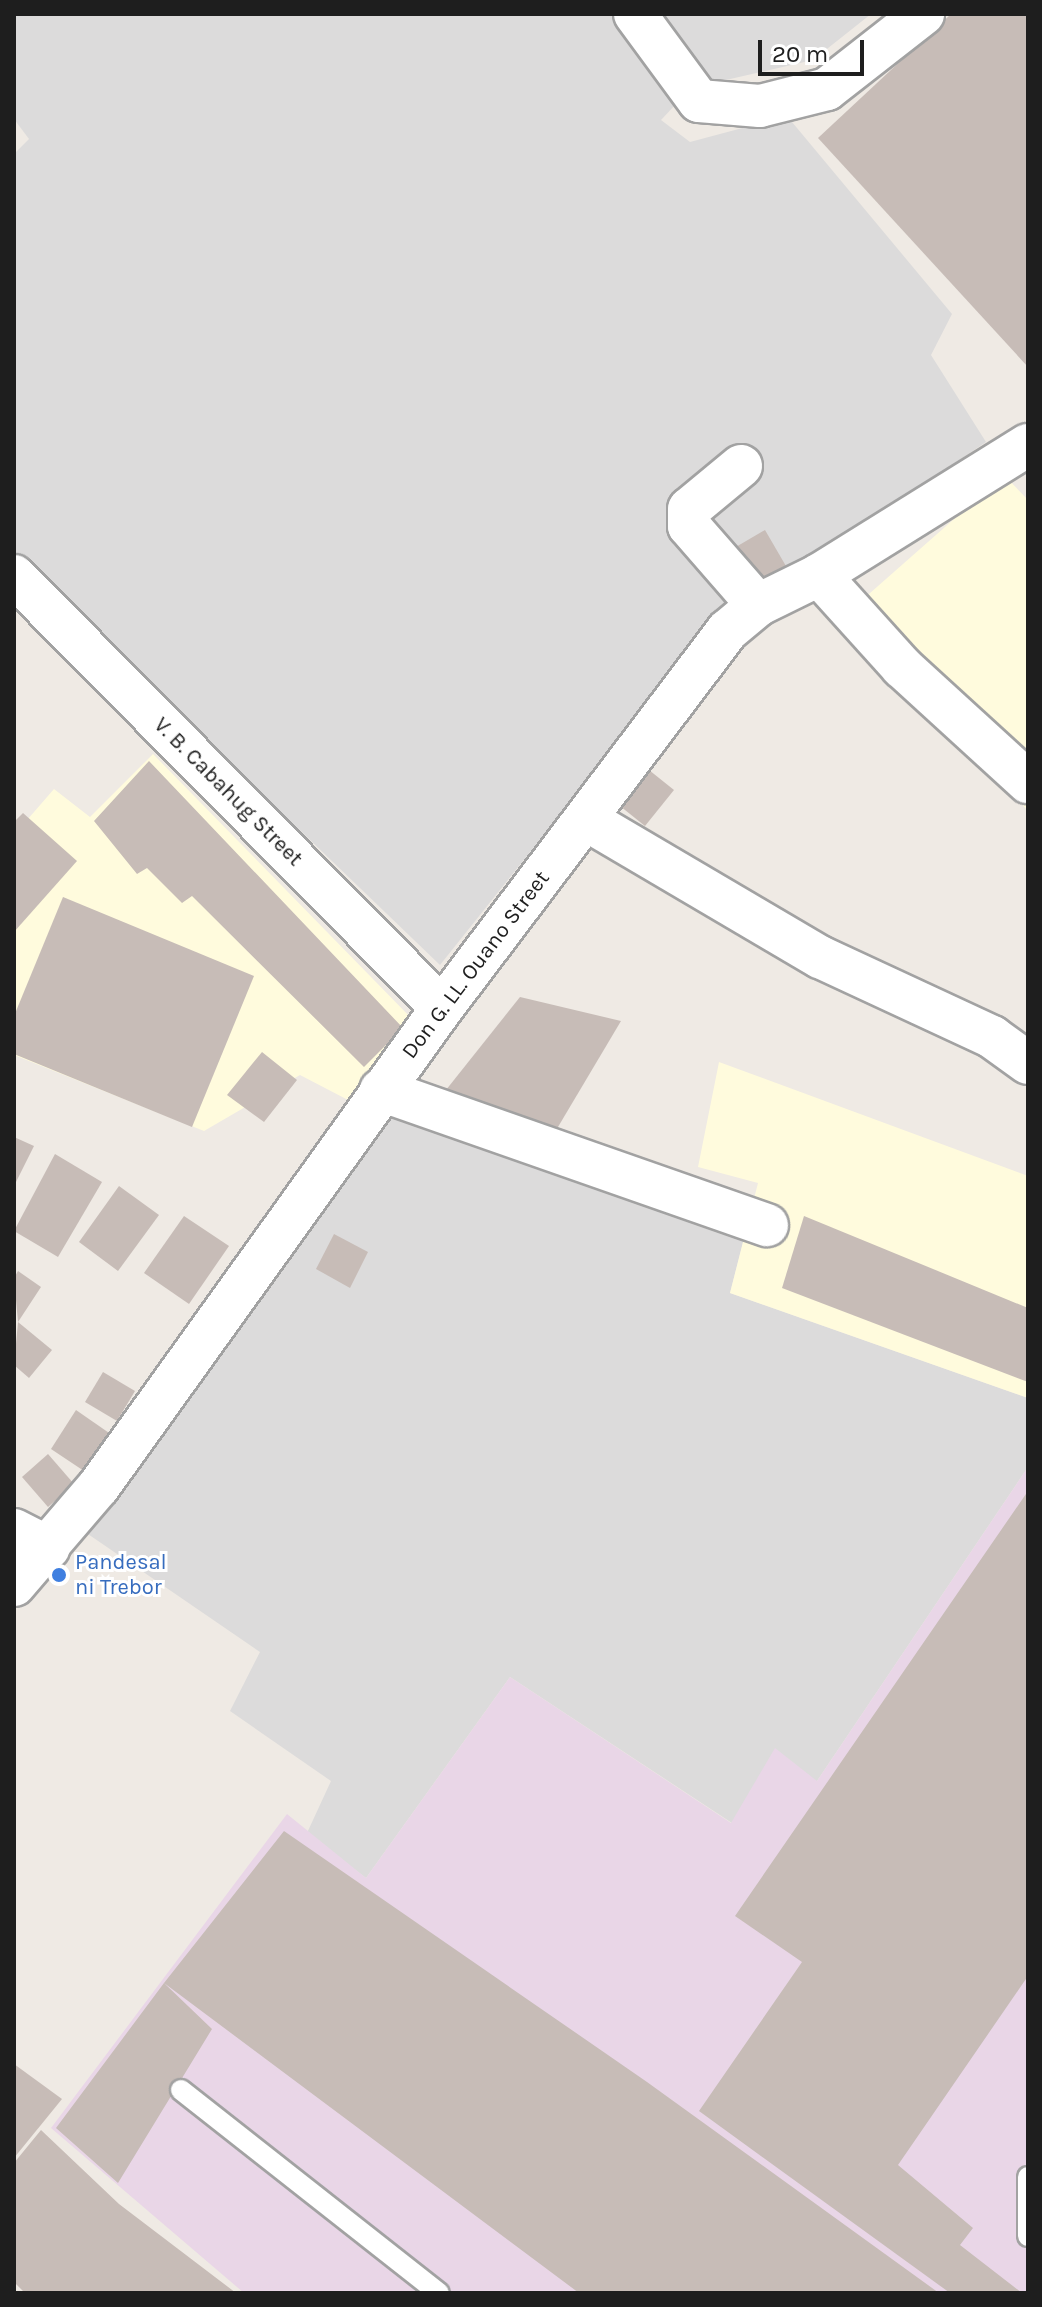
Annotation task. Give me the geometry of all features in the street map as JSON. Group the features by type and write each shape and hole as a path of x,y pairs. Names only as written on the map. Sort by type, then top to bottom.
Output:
{"street":[{"path":"635,14 699,101 760,106 827,89 923,14"},
{"name":"Don G. LL. Ouano Street","path":"14,1585 31,1539 251,1273 381,1090 727,631 758,605 819,575 1027,448"},
{"path":"741,466 689,509 689,526 758,605"},
{"path":"819,575 892,658 1028,782"},
{"name":"V. B. Cabahug Street","path":"14,576 442,1008"},
{"path":"587,820 820,957 992,1037 1028,1063"},
{"path":"381,1090 767,1225"}],"lane":[{"path":"181,2090 439,2293"},
{"path":"1028,2177 1028,2236"}],"shaded area":[{"path":"14,14 871,14 813,60 691,88 661,120 690,142 787,116 952,314 931,355 986,442 767,590 725,608 440,965 14,555 14,154 29,139 14,119"},
{"path":"1004,475 1028,500 1028,811 844,616"},
{"path":"153,754 415,1022 350,1101 300,1075 204,1131 14,1055 14,835 54,789 90,817"},
{"path":"719,1062 1028,1176 1028,1398 730,1293 758,1183 698,1167"},
{"path":"396,1107 747,1227 730,1293 1028,1398 1028,1467 817,1781 732,1823 510,1677 366,1878 307,1833 331,1781 230,1711 260,1652 85,1532"},
{"path":"1028,1467 1028,2293 244,2293 51,2128 287,1814 366,1878 510,1677 731,1823 775,1748 817,1781"}],"building":[{"path":"951,14 1028,14 1028,367 818,138"},
{"path":"765,530 790,573 753,594 729,551"},
{"path":"149,761 403,1028 364,1067 192,896 182,903 147,868 137,874 94,821"},
{"path":"649,770 674,790 645,826 620,806"},
{"path":"23,813 77,861 14,932 14,822"},
{"path":"63,897 254,976 192,1127 14,1054 14,1016"},
{"path":"520,997 621,1021 555,1132 442,1095"},
{"path":"262,1052 297,1080 264,1122 227,1095"},
{"path":"14,1137 34,1146 14,1186"},
{"path":"55,1154 102,1182 58,1257 14,1231"},
{"path":"119,1186 159,1215 118,1271 79,1242"},
{"path":"184,1216 229,1246 189,1304 144,1273"},
{"path":"804,1216 1028,1308 1028,1382 782,1288"},
{"path":"334,1234 368,1252 350,1288 316,1269"},
{"path":"18,1271 41,1287 18,1322 14,1278"},
{"path":"18,1322 52,1350 29,1378 14,1365"},
{"path":"103,1372 135,1391 117,1421 85,1402"},
{"path":"76,1410 112,1435 87,1473 51,1449"},
{"path":"48,1454 74,1484 48,1507 22,1477"},
{"path":"1028,1491 1028,1976 898,2165 973,2228 960,2245 1022,2293 950,2293 699,2111 802,1962 735,1916"},
{"path":"284,1831 647,2082 939,2293 579,2293 164,1983"},
{"path":"164,1983 212,2029 118,2183 56,2128"},
{"path":"14,2064 62,2099 14,2158"},
{"path":"41,2130 119,2204 236,2293 25,2293 14,2282 14,2163"}],"place":[{"name":"Pandesal ni Trebor","path":"59,1575"}]}
